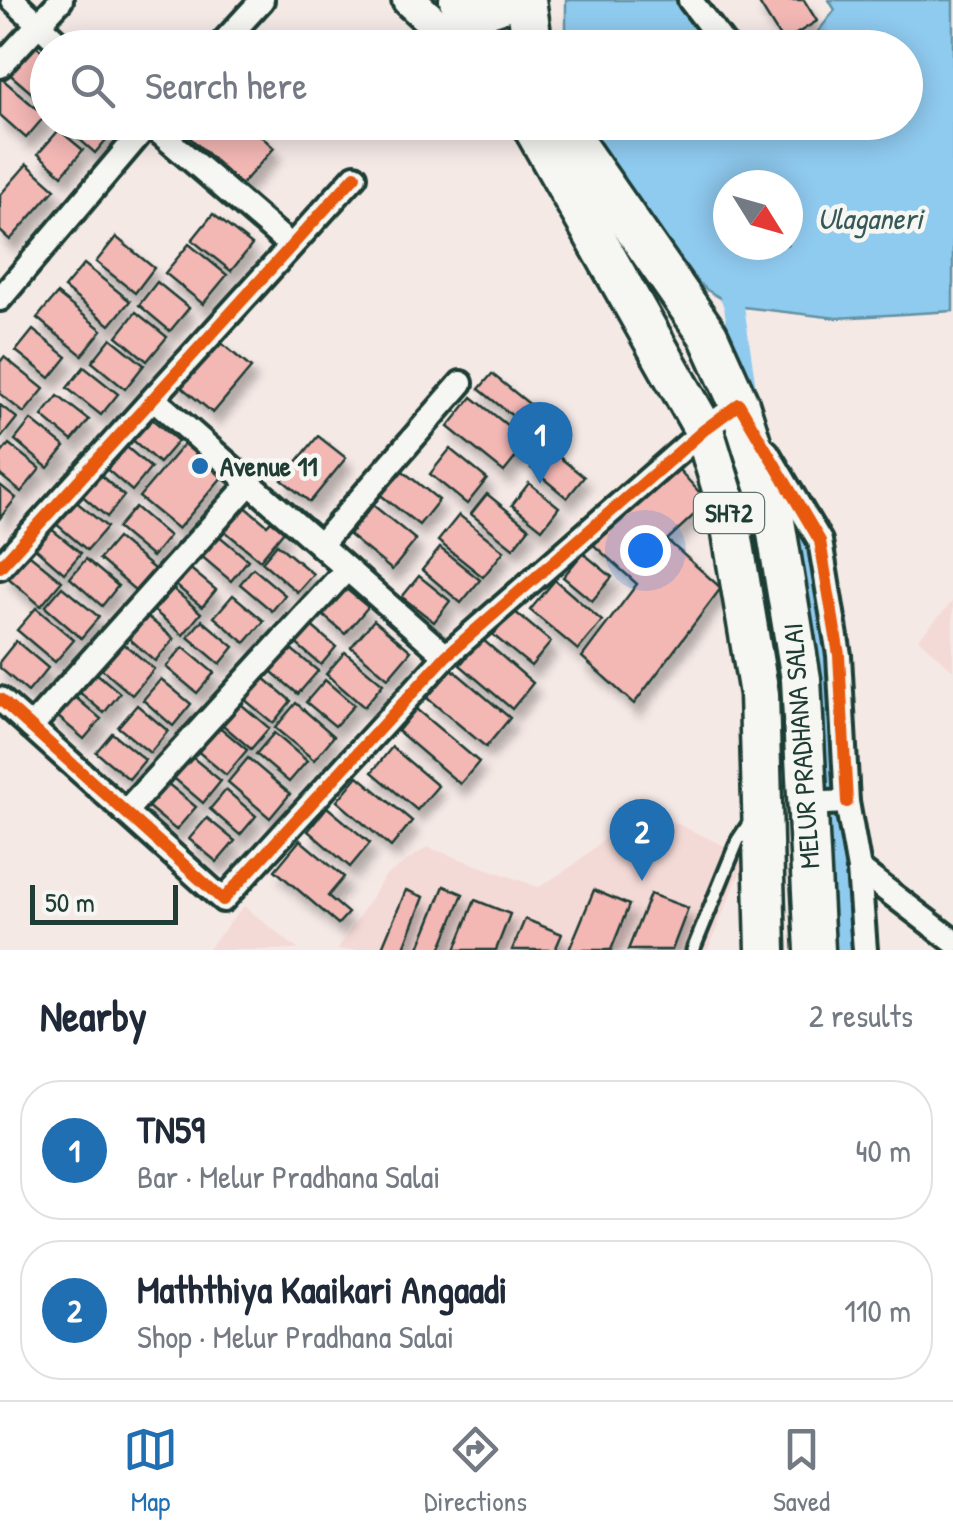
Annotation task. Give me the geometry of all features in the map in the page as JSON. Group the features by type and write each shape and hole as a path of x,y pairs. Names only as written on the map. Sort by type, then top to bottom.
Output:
{"main road":[{"path":"409,0 441,30"},
{"path":"460,0 486,8 510,0"},
{"path":"460,0 476,30"},
{"path":"526,0 531,30"},
{"name":"MELUR PRADHANA SALAI","path":"540,140 704,430 728,509 759,694 766,950"},
{"name":"MELUR PRADHANA SALAI","path":"573,140 708,335 744,413 774,515 801,678 827,802 816,950"}],"street":[{"path":"13,0 44,30"},
{"path":"33,30 61,0"},
{"path":"234,30 262,0"},
{"path":"690,0 712,30"},
{"path":"0,66 30,33"},
{"path":"0,299 135,140"},
{"path":"169,140 290,245"},
{"path":"0,566 354,176"},
{"path":"320,544 461,382"},
{"path":"154,399 446,656"},
{"path":"0,699 223,900 446,656 704,430 744,413 820,541 839,655 827,802 859,869 865,950"},
{"path":"31,727 250,482"},
{"path":"124,812 347,569"},
{"path":"859,869 953,941"}],"lane":[{"path":"692,950 738,840 760,808"}],"shaded area":[{"path":"953,601 953,670 918,639"},
{"path":"641,807 747,856 708,950 337,950 385,876 427,847 539,887 575,864"},
{"path":"244,906 299,950 207,950"}],"water":[{"path":"566,0 687,0 709,30 566,30"},
{"name":"Ulaganeri","path":"829,0 953,0 953,311 837,318 734,306 707,290 673,260 599,140 923,140 923,30 819,30 835,10"}],"building":[{"path":"757,0 804,0 817,21 802,30 776,30"},
{"path":"30,43 30,92 6,71"},
{"path":"0,77 30,103 30,133 26,138 0,115"},
{"path":"50,140 71,140 83,150 62,175 38,154"},
{"path":"80,140 106,140 95,153"},
{"path":"192,140 265,140 274,148 241,185"},
{"path":"27,164 55,189 10,240 0,231 0,195"},
{"path":"213,214 252,245 231,271 192,240"},
{"path":"116,237 154,268 135,293 96,262"},
{"path":"189,244 227,275 203,304 165,273"},
{"path":"84,264 130,301 110,325 64,288"},
{"path":"157,282 189,308 170,331 139,305"},
{"path":"57,294 102,330 82,355 37,318"},
{"path":"136,312 167,337 147,361 117,336"},
{"path":"33,330 67,357 50,378 16,351"},
{"path":"111,338 144,365 125,389 92,362"},
{"path":"219,341 251,368 213,413 174,381"},
{"path":"4,357 44,389 24,413 0,394 0,362"},
{"path":"84,367 118,394 101,415 67,388"},
{"path":"492,374 548,419 535,434 479,389"},
{"path":"58,396 89,420 72,441 42,416"},
{"path":"472,397 528,442 504,472 448,427"},
{"path":"0,405 17,418 0,439"},
{"path":"146,414 178,441 159,463 128,436"},
{"path":"31,420 65,447 48,468 15,440"},
{"path":"318,436 346,458 310,502 282,480"},
{"path":"122,443 151,468 132,491 103,466"},
{"path":"9,444 40,469 21,492 0,475 0,455"},
{"path":"184,444 223,476 178,529 139,497"},
{"path":"548,448 584,477 567,498 531,468"},
{"path":"450,449 487,479 467,504 430,474"},
{"path":"672,462 708,502 667,540 721,588 634,704 582,657 637,584 588,540"},
{"path":"399,468 439,500 419,525 378,493"},
{"path":"97,472 124,496 107,517 79,493"},
{"path":"529,483 559,507 542,529 512,505"},
{"path":"0,485 16,498 0,518"},
{"path":"487,494 529,528 513,548 471,514"},
{"path":"74,500 107,527 87,550 55,523"},
{"path":"242,504 267,525 271,521 284,531 260,560 221,528"},
{"path":"373,505 416,540 392,570 349,535"},
{"path":"135,507 169,536 152,557 117,528"},
{"path":"459,515 504,551 483,577 438,541"},
{"path":"50,528 81,553 64,573 34,547"},
{"path":"217,534 248,560 231,581 200,555"},
{"path":"117,538 154,569 136,591 99,559"},
{"path":"277,544 313,574 297,592 262,562"},
{"path":"440,548 480,580 461,603 422,570"},
{"path":"25,551 62,581 41,606 5,575"},
{"path":"583,553 612,577 592,601 563,577"},
{"path":"86,559 118,586 102,606 70,578"},
{"path":"187,566 216,590 202,607 173,583"},
{"path":"253,568 285,595 272,611 240,584"},
{"path":"419,576 450,601 434,622 402,597"},
{"path":"555,580 602,621 578,650 530,610"},
{"path":"340,584 368,607 345,634 318,611"},
{"path":"62,587 99,617 81,638 45,607"},
{"path":"171,587 201,613 183,635 152,609"},
{"path":"233,595 264,621 245,643 214,617"},
{"path":"36,608 74,640 55,662 17,630"},
{"path":"514,611 551,642 531,666 493,635"},
{"path":"142,612 174,639 155,661 124,634"},
{"path":"202,620 234,647 220,664 188,637"},
{"path":"374,620 411,651 388,678 351,647"},
{"path":"308,623 336,647 321,665 293,641"},
{"path":"117,638 154,669 132,695 96,664"},
{"path":"482,639 533,683 512,709 460,665"},
{"path":"16,641 48,668 28,692 0,668 0,661"},
{"path":"285,644 318,671 298,694 266,667"},
{"path":"183,647 214,673 197,693 166,667"},
{"path":"345,652 383,684 364,707 326,674"},
{"path":"89,667 120,693 104,713 72,686"},
{"path":"452,669 510,718 486,747 427,698"},
{"path":"263,677 291,701 273,723 244,699"},
{"path":"161,679 191,704 173,726 143,700"},
{"path":"325,680 354,705 335,726 306,702"},
{"path":"67,690 101,719 84,739 50,710"},
{"path":"235,699 269,728 251,749 217,720"},
{"path":"296,703 334,736 314,760 275,728"},
{"path":"137,705 168,731 150,753 118,727"},
{"path":"416,709 479,762 460,784 398,731"},
{"path":"216,724 247,750 226,775 195,749"},
{"path":"112,733 145,760 129,779 96,752"},
{"path":"274,733 307,761 289,782 256,754"},
{"path":"392,747 438,786 417,810 372,772"},
{"path":"186,752 221,781 203,803 168,773"},
{"path":"248,758 290,794 270,818 228,782"},
{"path":"358,776 412,821 391,847 337,801"},
{"path":"161,778 196,807 176,830 141,801"},
{"path":"226,790 256,816 240,835 210,809"},
{"path":"327,807 370,843 350,867 308,831"},
{"path":"207,818 235,841 217,862 189,839"},
{"path":"300,840 344,877 328,896 348,913 338,924 275,870"},
{"path":"444,886 463,894 440,950 418,950"},
{"path":"406,890 424,897 403,950 381,950"},
{"path":"594,890 629,905 611,950 569,950"},
{"path":"650,894 688,908 672,950 628,950"},
{"path":"475,900 510,914 496,950 455,950"},
{"path":"525,919 562,934 555,950 512,950"}],"waterway":[{"path":"725,282 734,306 747,395"},
{"path":"788,512 813,598 837,835 841,950"}],"cycle path":[{"path":"0,567 355,176"},
{"path":"0,699 223,900 446,656 704,430 739,404 820,541 839,655 847,802"}],"place":[{"name":"Avenue 11","path":"200,466"},
{"name":"TN59","path":"540,484"},
{"name":"Maththiya Kaaikari Angaadi","path":"642,881"}]}
